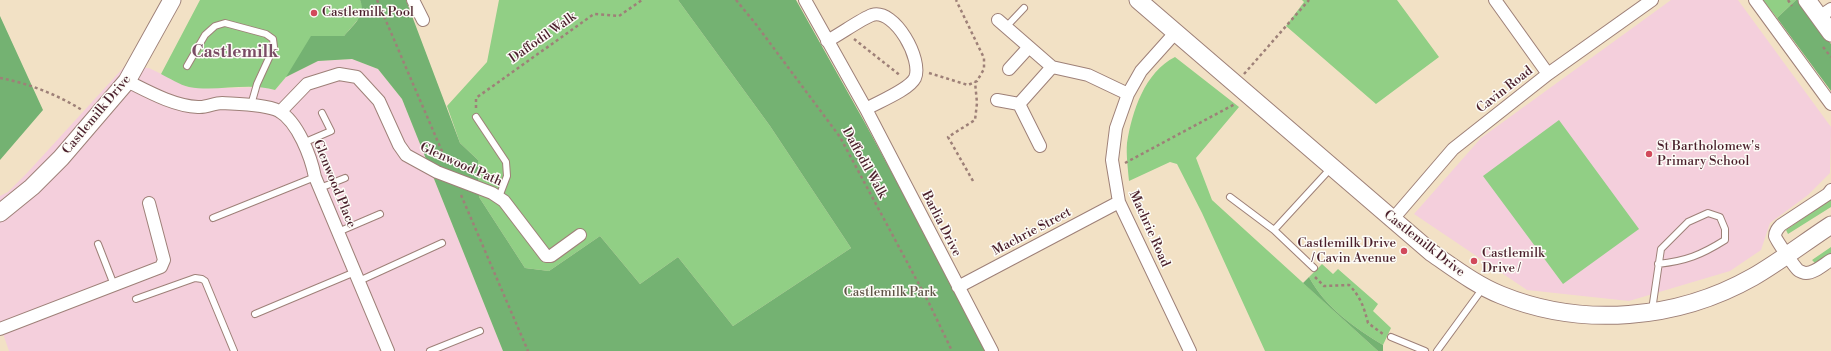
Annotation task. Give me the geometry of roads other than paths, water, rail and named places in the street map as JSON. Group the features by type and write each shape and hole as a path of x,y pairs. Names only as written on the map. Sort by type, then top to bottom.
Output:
{"street":[{"name":"Castlemilk Drive","path":"0,213 32,187 61,158 128,81 172,0"},
{"path":"413,0 423,20"},
{"name":"Barlia Drive","path":"805,0 866,109 992,351"},
{"name":"Castlemilk Drive","path":"1138,0 1432,253 1484,287 1536,307 1575,314 1606,316 1652,312 1683,307 1716,295 1753,277 1831,225"},
{"path":"1495,0 1548,74"},
{"name":"Cavin Road","path":"1392,220 1453,149 1548,74 1652,0"},
{"path":"1754,0 1831,104"},
{"path":"1807,0 1825,13 1831,33"},
{"path":"827,41 873,15 883,15 892,20 901,31 915,56 917,69 914,78 910,84 866,109"},
{"path":"1002,24 1052,67 1088,75 1128,94"},
{"name":"Machrie Road","path":"1175,33 1141,71 1128,94 1116,128 1112,160 1119,202 1190,351"},
{"path":"1009,69 1029,47"},
{"path":"1019,104 1052,67"},
{"name":"Glenwood Path","path":"280,112 307,84 339,74 357,78 371,90 379,101 399,145 406,155 437,172 504,200 546,256 551,256 580,235"},
{"path":"128,81 174,102 199,108 221,103 269,108 280,112"},
{"path":"997,100 1019,104"},
{"path":"1019,104 1040,146"},
{"name":"Glenwood Place","path":"280,112 293,125 304,143 311,159 320,188 388,351"},
{"path":"1831,190 1828,194 1781,225 1776,230 1775,237 1778,244 1798,270 1806,273 1815,270 1831,260"},
{"name":"Machrie Street","path":"958,287 1119,202"},
{"path":"0,329 162,267 164,260 149,203"}],"lane":[{"path":"1002,24 1024,8"},
{"path":"187,66 205,35 215,26 225,23 266,34 274,39 274,47 257,84 250,106"},
{"path":"304,143 331,131 322,112"},
{"path":"476,117 506,162 507,176 499,197"},
{"path":"1274,230 1332,167"},
{"path":"213,218 316,177"},
{"path":"320,188 345,178"},
{"path":"1230,197 1274,230 1314,268"},
{"path":"1652,312 1658,264 1661,249 1688,222 1708,213 1720,217 1725,229 1725,240 1708,250 1680,262 1658,264"},
{"path":"338,232 380,214"},
{"path":"98,244 114,285"},
{"path":"255,314 442,244"},
{"path":"136,299 195,278 202,279 205,282 234,351"},
{"path":"1437,351 1484,287"},
{"path":"430,351 480,331"},
{"path":"1391,337 1425,351"}],"place":[{"name":"Castlemilk Pool","path":"314,13"},
{"name":"St Bartholomew's Primary School","path":"1649,154"},
{"name":"Castlemilk Drive / Cavin Avenue","path":"1404,251"},
{"name":"Castlemilk Drive /","path":"1474,261"}],"district":[{"name":"Castlemilk","path":"235,53"}],"park label":[{"name":"Castlemilk Park","path":"890,293"}]}
